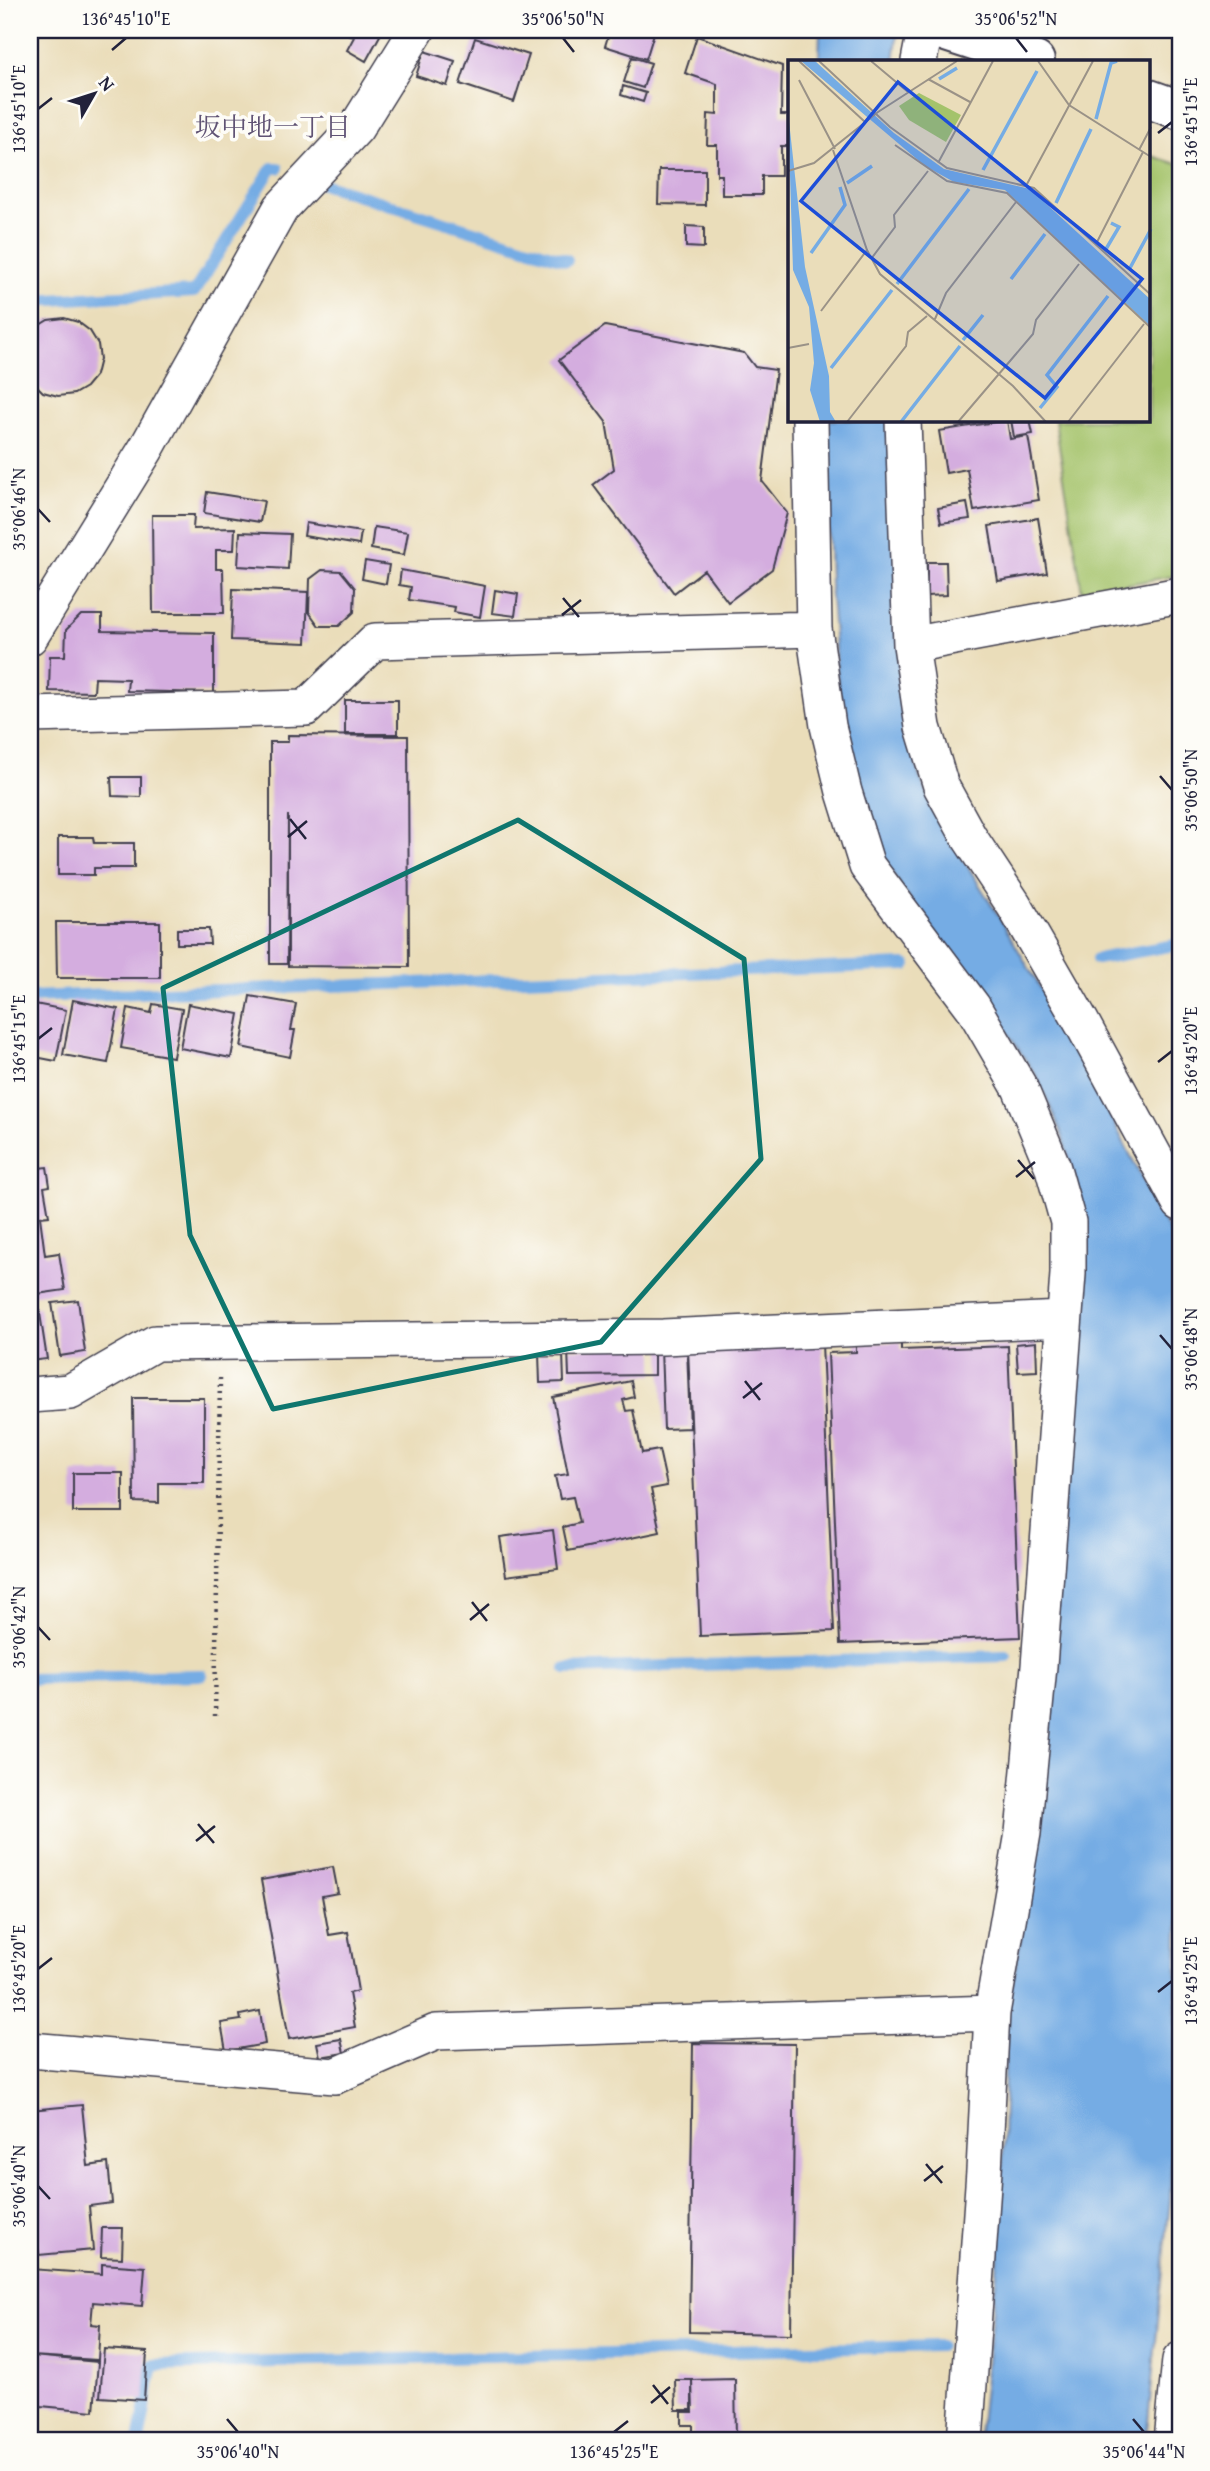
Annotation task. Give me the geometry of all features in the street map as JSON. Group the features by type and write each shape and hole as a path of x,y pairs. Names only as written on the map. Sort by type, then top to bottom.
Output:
{"street":[{"path":"30,637 146,449 281,208 356,128 417,30"},
{"path":"919,60 925,30"},
{"path":"940,30 1032,60"},
{"path":"1150,99 1180,110"},
{"path":"810,422 814,629 828,726 844,792 867,866 973,1007 1020,1088 1052,1165 1068,1222 1068,1274 1039,1666 1023,1833 992,2013 965,2441"},
{"path":"903,422 911,645 923,727 941,786 969,838 1014,905 1082,1023 1180,1203"},
{"path":"911,645 1180,595"},
{"path":"30,715 306,708 375,641 814,629"},
{"path":"30,1395 70,1392 155,1343 663,1337 1063,1319"},
{"path":"30,2050 335,2076 436,2032 992,2013"},
{"path":"1171,2441 1180,2360"}],"path":[{"path":"215,1716 221,1342"}],"highlighted area":[{"path":"518,820 744,959 761,1159 601,1342 273,1409 190,1235 163,988"}],"green space":[{"path":"1150,155 1180,165 1180,575 1082,592 1055,422 1150,422"}],"water":[{"path":"820,30 898,30 894,60 819,60"},
{"path":"826,422 889,422 905,717 919,776 948,835 1084,1063 1180,1254 1180,1864 1170,2200 1146,2441 978,2441 1001,2234 1006,2018 1041,1829 1062,1515 1084,1308 1086,1255 1080,1196 1060,1129 1037,1077 990,1006 901,887 875,844 858,794 838,687 830,584"}],"building":[{"path":"383,30 366,61 347,50 354,37 344,32"},
{"path":"610,30 655,30 646,59 605,46"},
{"path":"697,36 782,66 781,115 788,115 788,146 781,146 781,176 762,176 762,195 722,195 722,175 717,175 717,145 707,145 708,114 717,115 717,84 685,73"},
{"path":"475,38 529,55 514,102 460,84"},
{"path":"424,51 455,61 447,86 416,76"},
{"path":"632,57 651,63 643,88 624,82"},
{"path":"623,86 646,93 643,102 621,95"},
{"path":"659,170 705,170 705,205 658,204"},
{"path":"686,226 704,227 704,248 686,247"},
{"path":"64,318 78,322 90,331 98,344 100,359 96,375 86,387 74,394 58,396 43,392 30,379 30,334 48,320"},
{"path":"605,326 744,353 755,367 776,370 762,481 787,513 772,569 728,602 704,570 674,593 593,485 614,469 606,422 559,360"},
{"path":"1007,422 1010,439 1028,436 1039,500 974,511 967,469 946,473 939,431"},
{"path":"1011,422 1030,422 1033,434 1014,437"},
{"path":"207,492 264,501 260,522 204,513"},
{"path":"967,503 970,519 941,523 938,508"},
{"path":"152,515 194,515 193,529 235,528 234,550 216,550 216,569 223,569 224,613 153,613"},
{"path":"1038,518 1047,573 998,581 989,526"},
{"path":"306,523 361,532 359,545 304,536"},
{"path":"374,527 408,532 404,555 371,549"},
{"path":"240,532 290,534 288,569 238,566"},
{"path":"365,561 389,565 386,584 362,579"},
{"path":"927,562 946,562 947,595 927,596"},
{"path":"322,570 341,571 355,588 354,612 339,626 319,626 309,612 310,579"},
{"path":"401,570 485,586 480,617 454,612 455,607 409,600 411,587 399,585"},
{"path":"233,589 308,592 306,643 231,640"},
{"path":"495,590 518,594 515,616 492,613"},
{"path":"81,615 102,615 102,631 214,633 214,693 127,691 128,679 95,678 94,692 49,691 50,656 65,656 66,630"},
{"path":"345,700 398,700 398,734 345,734"},
{"path":"288,735 408,736 409,967 288,966 288,815 287,964 270,964 270,742 288,742"},
{"path":"111,777 141,777 141,797 112,796"},
{"path":"58,837 93,837 94,843 134,843 134,868 94,868 94,875 58,875"},
{"path":"56,922 160,922 160,978 57,978"},
{"path":"177,929 209,929 210,944 177,944"},
{"path":"250,996 296,1004 290,1057 241,1047"},
{"path":"73,1000 118,1009 108,1063 63,1055"},
{"path":"30,1003 66,1010 56,1061 30,1056"},
{"path":"153,1004 182,1009 173,1057 121,1048 128,1008 151,1013"},
{"path":"188,1004 239,1014 231,1058 180,1048"},
{"path":"47,1167 50,1186 44,1187 49,1216 40,1217 45,1255 59,1253 65,1290 30,1295 30,1169"},
{"path":"78,1300 85,1352 60,1356 52,1303"},
{"path":"39,1307 47,1359 30,1361 30,1308"},
{"path":"901,1342 901,1350 1008,1346 1020,1637 840,1644 828,1353 856,1352 856,1344"},
{"path":"1036,1342 1037,1371 1018,1372 1016,1344"},
{"path":"822,1343 834,1631 700,1636 688,1348"},
{"path":"654,1347 654,1375 569,1376 568,1349"},
{"path":"687,1347 690,1428 664,1429 661,1349"},
{"path":"539,1353 563,1353 564,1382 540,1383"},
{"path":"631,1381 634,1397 623,1400 626,1411 633,1410 642,1453 659,1450 667,1486 651,1489 660,1532 568,1551 563,1527 579,1523 573,1497 560,1499 555,1476 568,1474 553,1397"},
{"path":"133,1398 204,1398 204,1483 159,1483 159,1503 134,1502"},
{"path":"73,1473 123,1473 123,1512 73,1512"},
{"path":"553,1530 558,1569 506,1576 500,1537"},
{"path":"333,1867 338,1893 322,1896 329,1935 348,1932 358,1991 349,1993 355,2027 289,2039 261,1880"},
{"path":"260,2011 265,2044 226,2051 221,2023 241,2020 240,2015"},
{"path":"341,2039 344,2053 320,2057 317,2043"},
{"path":"693,2043 795,2044 791,2334 689,2332"},
{"path":"82,2105 88,2166 108,2163 112,2203 89,2206 93,2250 39,2255 38,2248 30,2249 30,2225 35,2224 30,2170 30,2110"},
{"path":"102,2228 123,2228 122,2258 101,2257"},
{"path":"102,2264 145,2267 142,2306 93,2302 91,2324 100,2325 98,2360 32,2356 98,2362 94,2411 30,2405 30,2269 102,2274"},
{"path":"104,2349 147,2352 144,2400 100,2397"},
{"path":"735,2379 736,2437 693,2438 693,2425 682,2425 682,2412 693,2412 692,2380"},
{"path":"675,2380 692,2380 692,2410 676,2410"},
{"path":"738,2439 738,2441 705,2441"}],"waterway":[{"path":"30,301 194,292 272,168 278,168"},
{"path":"323,184 567,260"},
{"path":"1097,959 1180,944"},
{"path":"30,997 906,965"},
{"path":"566,1669 1006,1656"},
{"path":"30,1679 202,1675"},
{"path":"139,2441 153,2365 939,2346"}],"district":[{"name":"坂中地一丁目","path":"273,127"}]}
